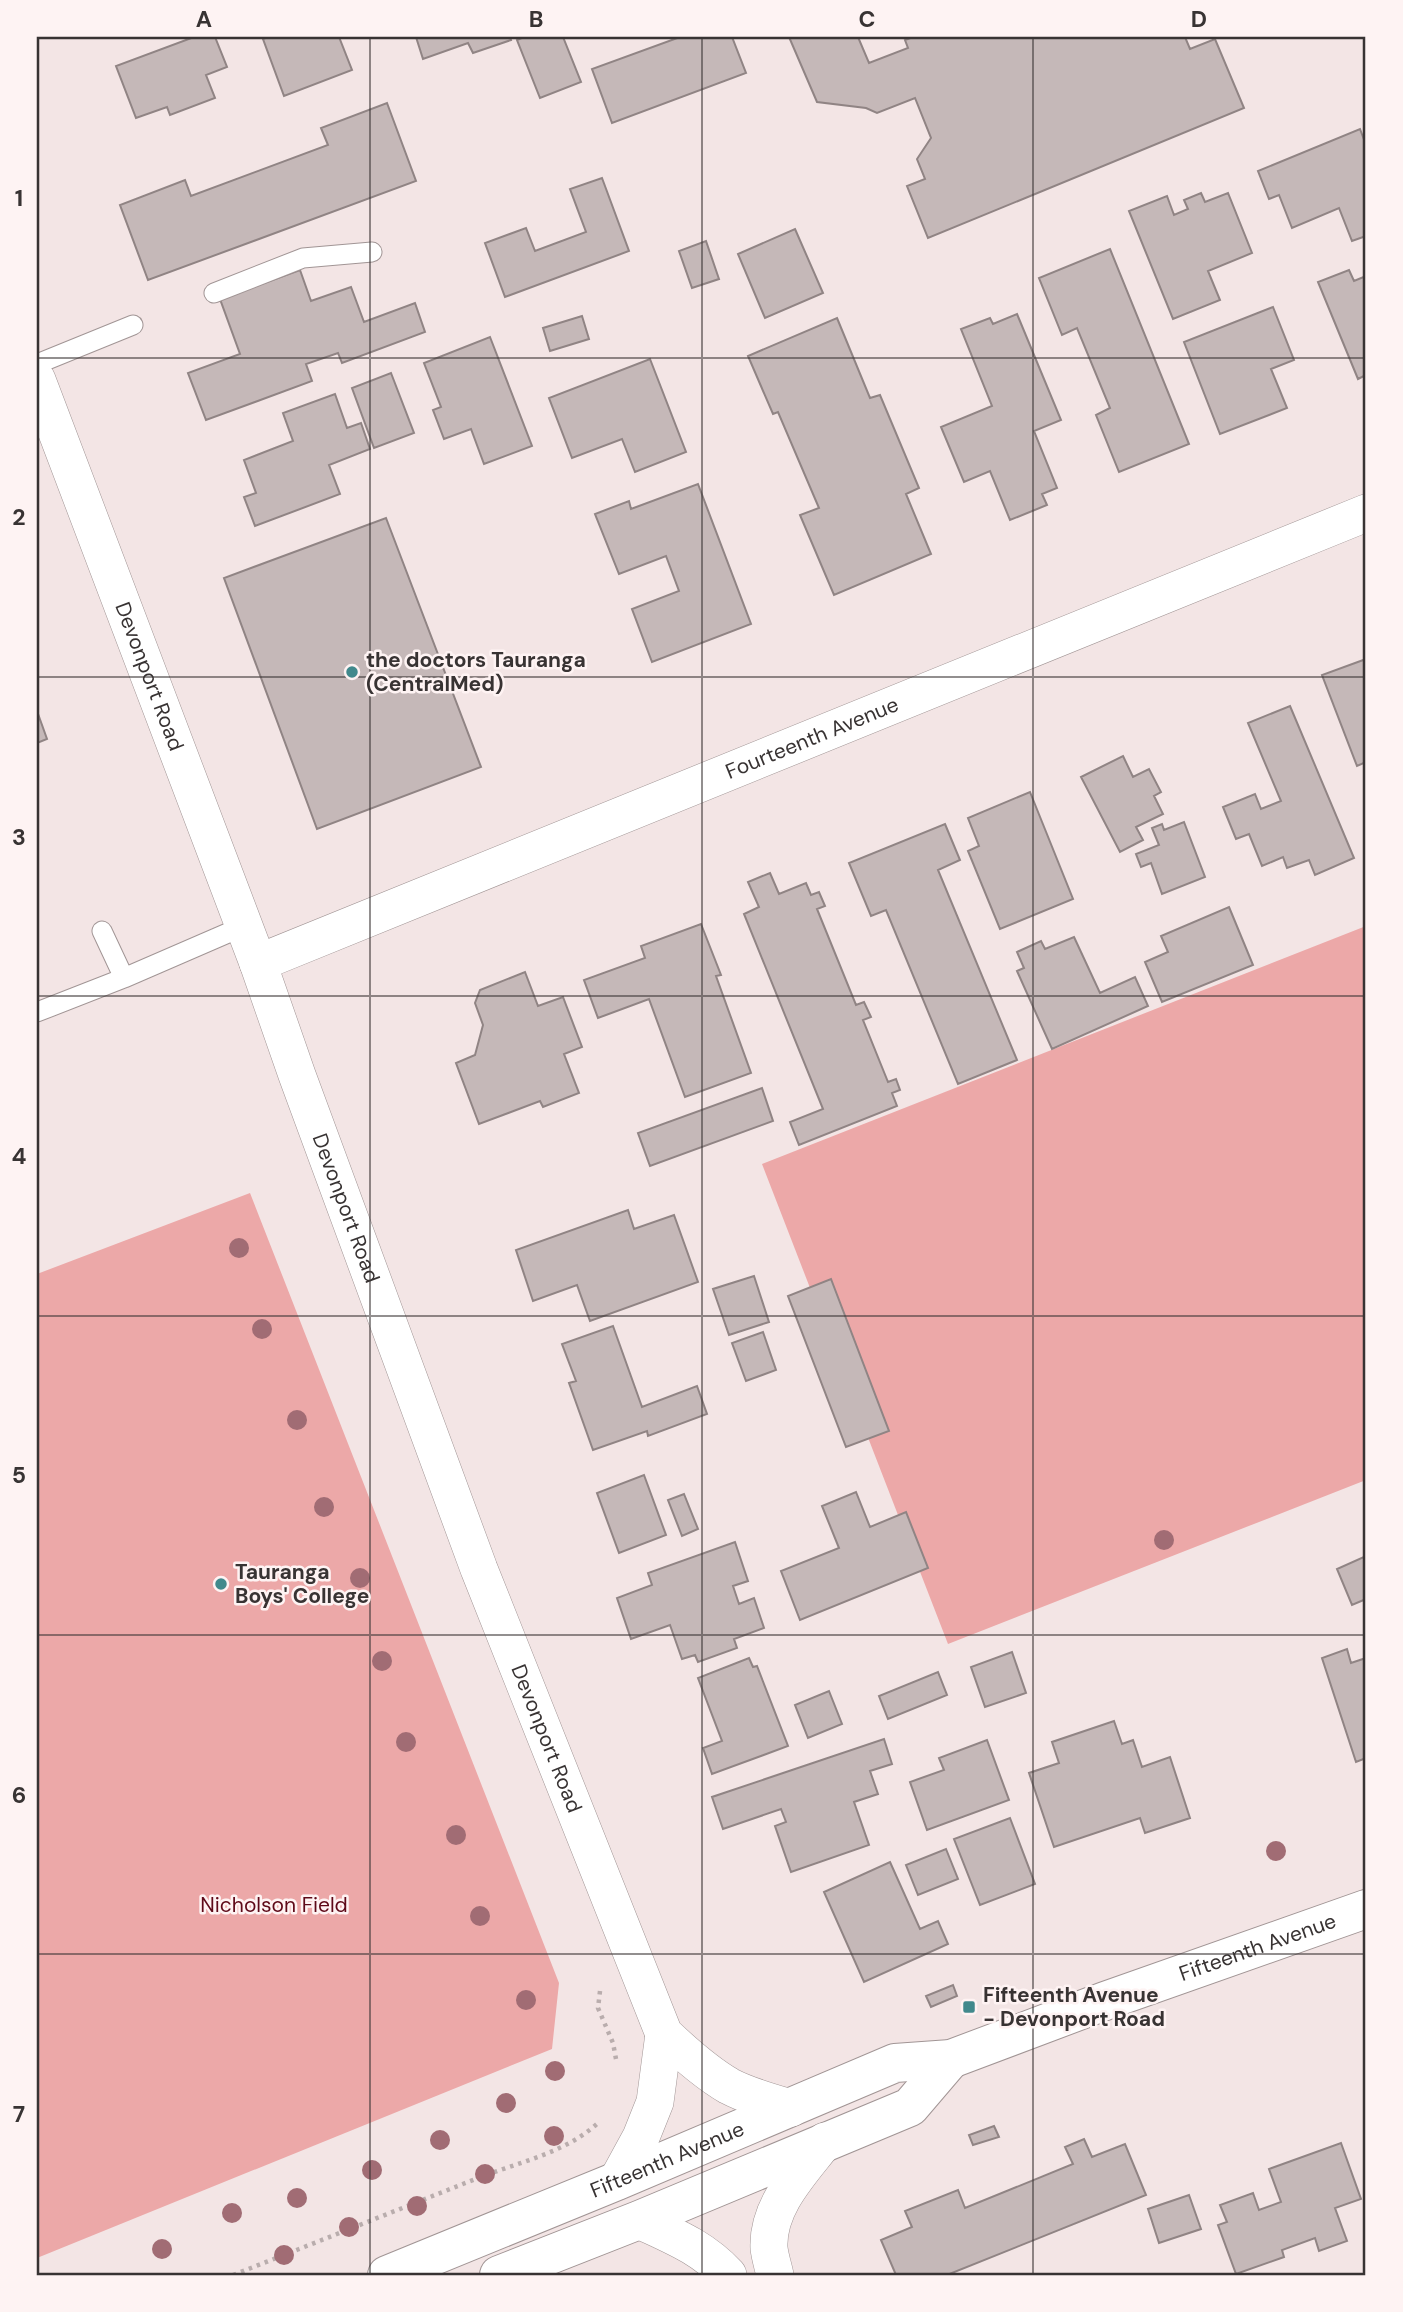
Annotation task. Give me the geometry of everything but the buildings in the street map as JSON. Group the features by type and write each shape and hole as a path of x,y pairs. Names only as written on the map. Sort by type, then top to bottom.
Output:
{"main road":[{"name":"Fifteenth Avenue","path":"387,2275 895,2063 951,2059 1105,2001 1366,1909"},
{"name":"Fifteenth Avenue","path":"499,2275 911,2107 951,2059"}],"street":[{"name":"Devonport Road","path":"37,380 258,963 479,1569 664,2035 730,2087 791,2108"},
{"name":"Fourteenth Avenue","path":"258,963 1366,513"},
{"name":"Devonport Road","path":"617,2181 641,2137 655,2102 664,2035"},
{"path":"775,2275 769,2247 774,2220 784,2194 825,2141"},
{"path":"639,2220 691,2245 712,2258 728,2275"}],"lane":[{"path":"214,293 303,258 372,252"},
{"path":"37,364 132,325"},
{"path":"37,1013 244,926"},
{"path":"102,931 124,978"}],"path":[{"path":"599,1981 598,2008 613,2043 616,2065"},
{"path":"233,2275 505,2167 560,2148 586,2134 600,2120"}],"green space":[{"path":"1366,926 1366,1480 948,1644 762,1164"},
{"name":"Nicholson Field","path":"250,1193 559,1983 552,2049 37,2258 37,1274"}],"place":[{"name":"the doctors Tauranga (CentralMed)","path":"352,672"},
{"name":"Tauranga Boys' College","path":"221,1584"},
{"name":"Fifteenth Avenue - Devonport Road","path":"969,2007"}]}
